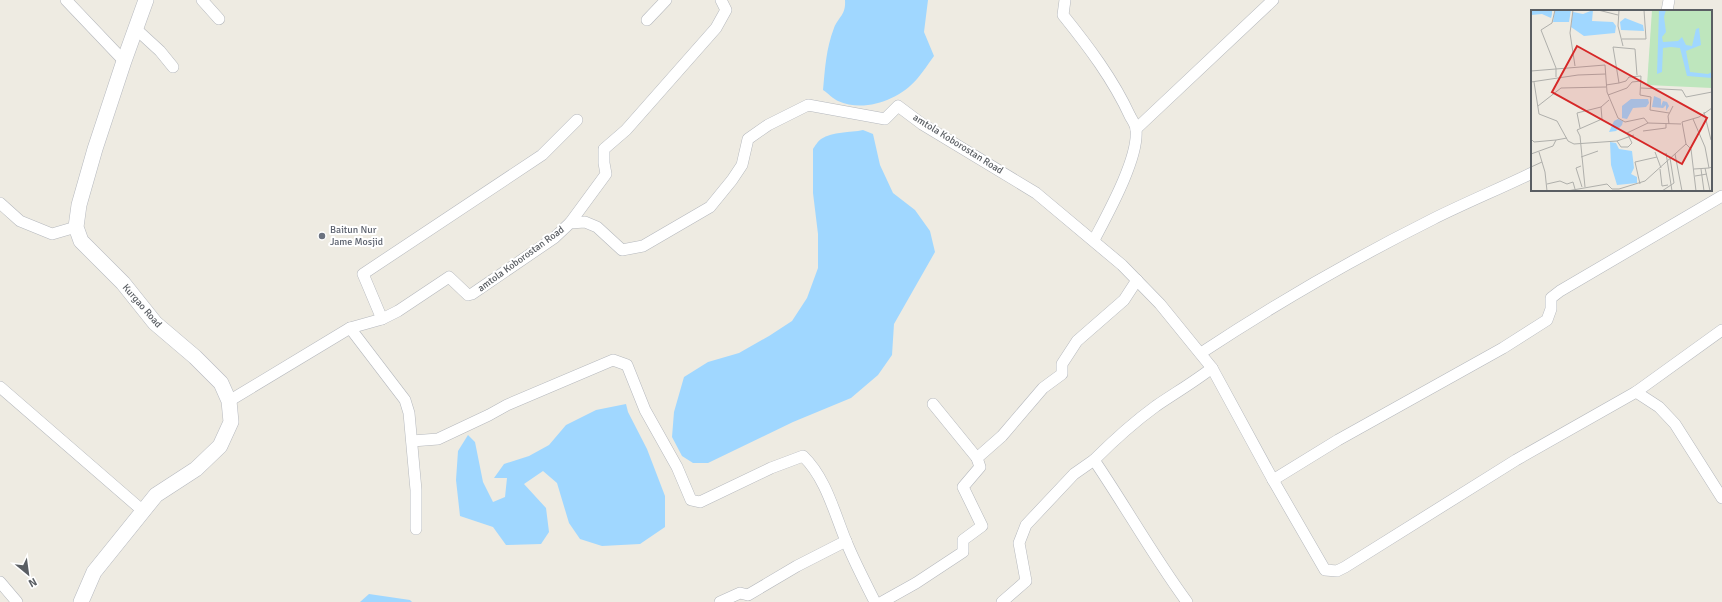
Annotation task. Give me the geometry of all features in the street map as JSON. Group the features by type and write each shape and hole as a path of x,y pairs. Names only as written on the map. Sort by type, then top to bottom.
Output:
{"street":[{"path":"66,0 124,61"},
{"path":"0,203 20,221 52,234 76,227 79,205 91,163 124,61 146,0"},
{"path":"202,0 219,20"},
{"path":"647,20 666,0"},
{"path":"570,223 606,174 604,149 626,130 716,28 726,10 721,0"},
{"path":"1065,0 1063,15 1084,42 1122,98 1136,129 1134,151 1117,196 1094,240 1137,280 1160,304 1212,368 1273,480 1326,570 1337,571 1516,460 1636,392 1722,330"},
{"path":"1136,129 1273,0"},
{"path":"1667,10 1669,0"},
{"path":"136,29 160,51 173,67"},
{"name":"amtola Koborostan Road","path":"229,401 350,328 382,319 398,311 449,277 468,295 472,294 547,243 570,223 585,222 597,227 622,250 643,246 710,207 742,165 748,139 768,125 808,105 885,119 898,106 922,124 1036,193 1094,240"},
{"path":"382,319 363,274 542,155 577,120"},
{"path":"1201,353 1253,319 1330,274 1433,219 1531,173"},
{"path":"1273,480 1338,440 1503,348 1547,320 1551,309 1550,298 1722,196"},
{"name":"Kurgao Road","path":"76,227 81,241 123,283 155,323 195,357 221,383 229,401 231,422 220,446 196,469 156,495 94,572 81,602"},
{"path":"977,458 1002,436 1043,388 1062,374 1062,364 1077,341 1124,300 1137,280"},
{"path":"350,328 405,400 409,412 416,490 416,529"},
{"path":"412,441 438,439 490,415 507,405 613,360 627,365 645,410 677,467 691,500 700,502 770,468 803,456 813,465 828,496 846,541 875,602"},
{"path":"1002,602 1026,581 1019,543 1026,525 1074,474 1094,460 1117,437 1151,410 1189,386 1212,368"},
{"path":"0,387 143,511"},
{"path":"1636,392 1659,407 1675,424 1722,498"},
{"path":"882,602 916,583 963,552 963,540 982,526 963,487 980,467 977,458 933,404"},
{"path":"1094,460 1167,575 1187,602"},
{"path":"720,602 740,593 748,595 797,566 846,541"},
{"path":"0,582 18,602"}],"water":[{"path":"845,0 928,0 924,32 934,56 919,76 901,93 880,102 859,106 836,100 823,90 829,43 834,28 843,12"},
{"path":"863,130 873,134 880,165 893,193 915,210 930,231 935,252 894,324 892,355 878,375 851,398 793,422 708,463 693,463 682,456 672,437 674,412 684,377 708,362 739,353 792,321 807,298 818,268 818,234 813,193 813,149 820,140 826,136 836,133"},
{"path":"626,404 628,412 647,449 665,496 665,527 640,544 602,546 580,539 569,523 557,483 543,471 524,484 546,508 549,532 541,544 506,545 493,527 460,516 456,480 458,451 468,435 475,442 483,482 493,502 505,497 507,478 494,478 504,464 529,456 549,445 566,425 596,410"},
{"path":"369,594 410,600 412,602 360,602"}],"place":[{"name":"Baitun Nur Jame Mosjid","path":"322,236"}]}
